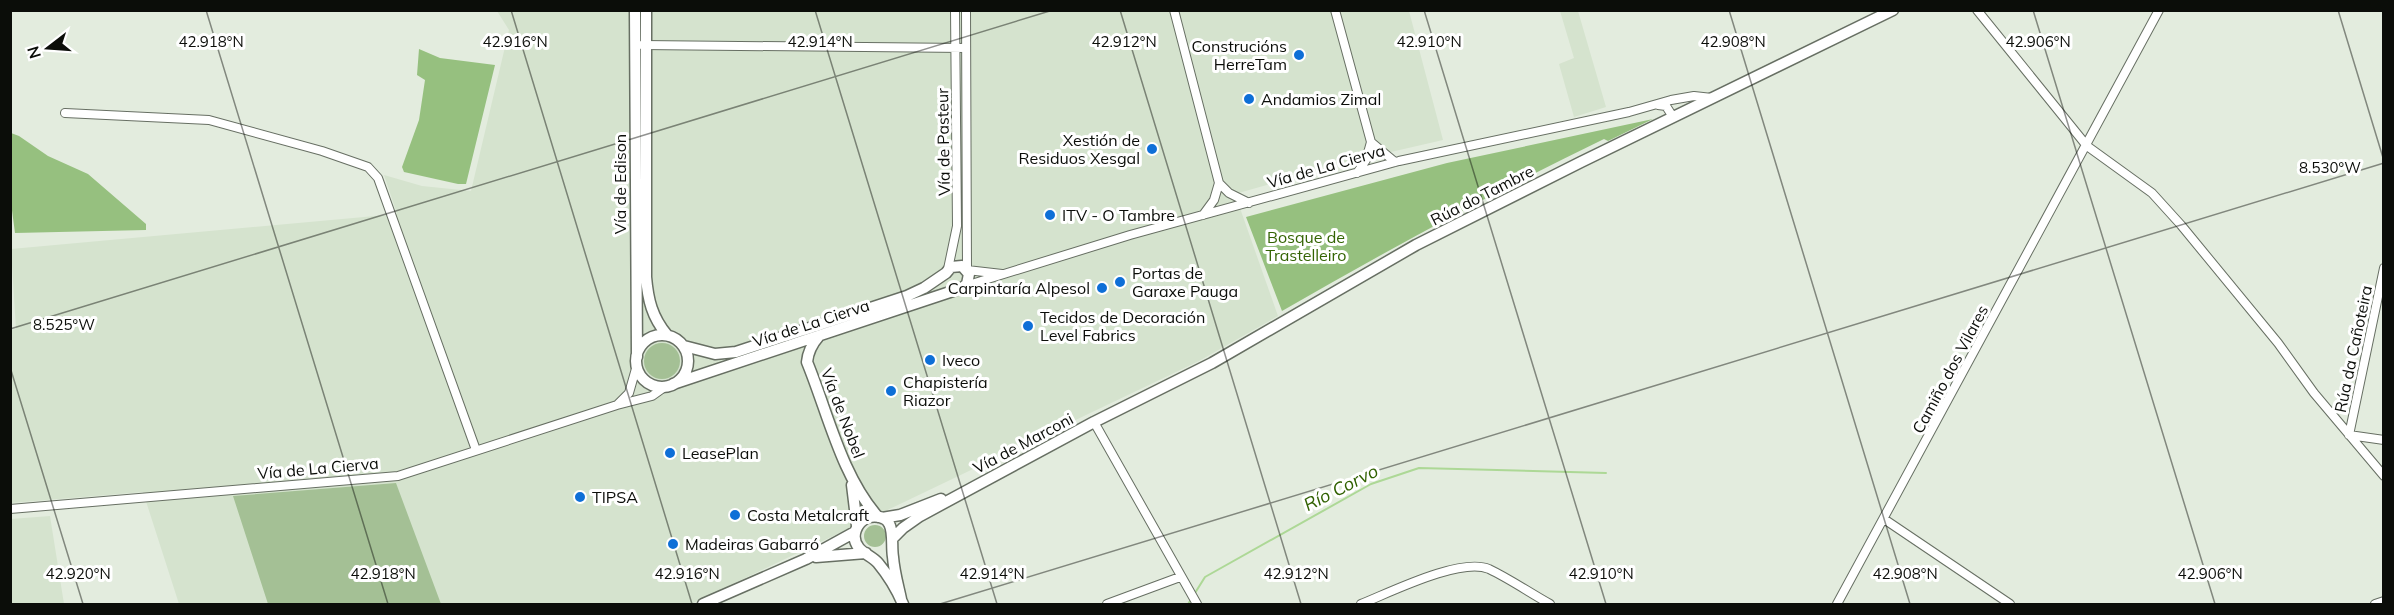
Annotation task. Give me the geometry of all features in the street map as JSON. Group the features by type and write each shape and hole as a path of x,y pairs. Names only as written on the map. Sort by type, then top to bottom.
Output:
{"main road":[{"name":"Vía de Edison","path":"635,10 640,45 646,277 648,297 654,316 667,335"},
{"name":"Vía de Edison","path":"637,361 640,45 646,10"},
{"name":"Rúa do Tambre","path":"1094,422 1212,363 1416,245 1893,10"},
{"path":"954,266 962,266 967,270 969,281 962,288 948,284 946,273 954,266"},
{"name":"Vía de La Cierva","path":"684,346 715,354 736,352 907,296 946,273"},
{"name":"Vía de La Cierva","path":"669,385 962,288"},
{"path":"667,335 684,346 688,360 687,368 679,380 669,385 647,381 639,371 637,361 639,349 651,338 667,335"},
{"name":"Vía de Nobel","path":"807,362 812,343 820,336"},
{"name":"Vía de Nobel","path":"783,348 798,354 807,362 851,476 866,501 880,518"},
{"name":"Vía de Marconi","path":"892,541 912,521 1094,422"},
{"name":"Vía de Nobel","path":"851,476 856,529"},
{"name":"Vía de Marconi","path":"880,518 900,515 967,490"},
{"path":"703,604 806,559 856,529 869,517 880,518 891,526 893,560 902,602"},
{"path":"856,529 856,542 880,565 902,602"},
{"path":"806,559 837,554 885,552 892,541"}],"street":[{"name":"Vía de Pasteur","path":"946,273 951,261 957,226 955,10"},
{"name":"Vía de Pasteur","path":"966,10 967,270"},
{"path":"1174,10 1226,209"},
{"path":"1335,10 1378,167"},
{"path":"1977,10 2086,146 2152,193 2181,225 2271,334 2314,393 2384,476"},
{"name":"Camiño dos Vilares","path":"1837,604 2159,10"},
{"path":"640,45 966,48"},
{"name":"Vía de La Cierva","path":"962,288 1130,236 1395,162 1662,105 1678,98 1694,96 1712,98"},
{"path":"1678,98 1683,112"},
{"path":"1662,105 1683,112"},
{"path":"65,113 209,120 322,151 368,167 378,178 476,450"},
{"path":"1372,146 1395,162"},
{"path":"1357,173 1372,146"},
{"path":"1220,188 1250,203"},
{"path":"1202,216 1211,206 1220,188"},
{"name":"Rúa da Cañoteira","path":"2349,435 2384,268"},
{"name":"Vía de La Cierva","path":"967,270 1006,274"},
{"path":"617,405 629,393 637,361"},
{"name":"Vía de La Cierva","path":"10,509 398,476 617,405 652,396 669,385"},
{"path":"1094,422 1197,604"},
{"path":"2349,435 2384,440"},
{"path":"1884,519 2010,604"},
{"path":"1361,604 1435,574 1474,567 1487,568 1550,604"},
{"path":"1107,604 1180,577"},
{"path":"2375,604 2384,601"}],"shaded area":[{"path":"497,11 1409,11 1443,140 1356,160 1235,194 1278,316 1199,361 691,604 179,604 143,492 11,503 10,330 16,329 11,249 397,214 384,175 422,186 471,191 509,30"},
{"path":"1560,11 1578,11 1606,107 1574,117 1559,64 1574,58"},
{"path":"50,516 64,604 11,604 11,519"}],"green space":[{"path":"419,49 440,58 495,65 466,184 404,172 402,167 419,120 425,80 417,75"},
{"name":"Bosque de Trastelleiro","path":"1653,119 1608,141 1604,139 1522,180 1282,311 1246,217 1447,163"},
{"path":"11,133 48,156 88,174 146,224 146,230 15,233 11,203"},
{"path":"662,343 675,348 680,361 675,374 662,379 649,374 644,361 649,348"},
{"path":"396,483 441,604 268,604 233,496"},
{"path":"875,525 883,528 886,536 883,544 875,547 867,544 864,536 867,528"}],"waterway":[{"name":"Río Corvo","path":"1195,593 1205,577 1371,484 1419,468 1606,473"},
{"name":"Río Corvo","path":"1188,604 1192,598"}],"place":[{"name":"Construcións HerreTam","path":"1299,55"},
{"name":"Andamios Zimal","path":"1249,99"},
{"name":"Xestión de Residuos Xesgal","path":"1152,149"},
{"name":"ITV - O Tambre","path":"1050,215"},
{"name":"Portas de Garaxe Pauga","path":"1120,282"},
{"name":"Carpintaría Alpesol","path":"1102,288"},
{"name":"Tecidos de Decoración Level Fabrics","path":"1028,326"},
{"name":"Iveco","path":"930,360"},
{"name":"Chapistería Riazor","path":"891,391"},
{"name":"LeasePlan","path":"670,453"},
{"name":"TIPSA","path":"580,497"},
{"name":"Costa Metalcraft","path":"735,515"},
{"name":"Madeiras Gabarró","path":"673,544"}]}
